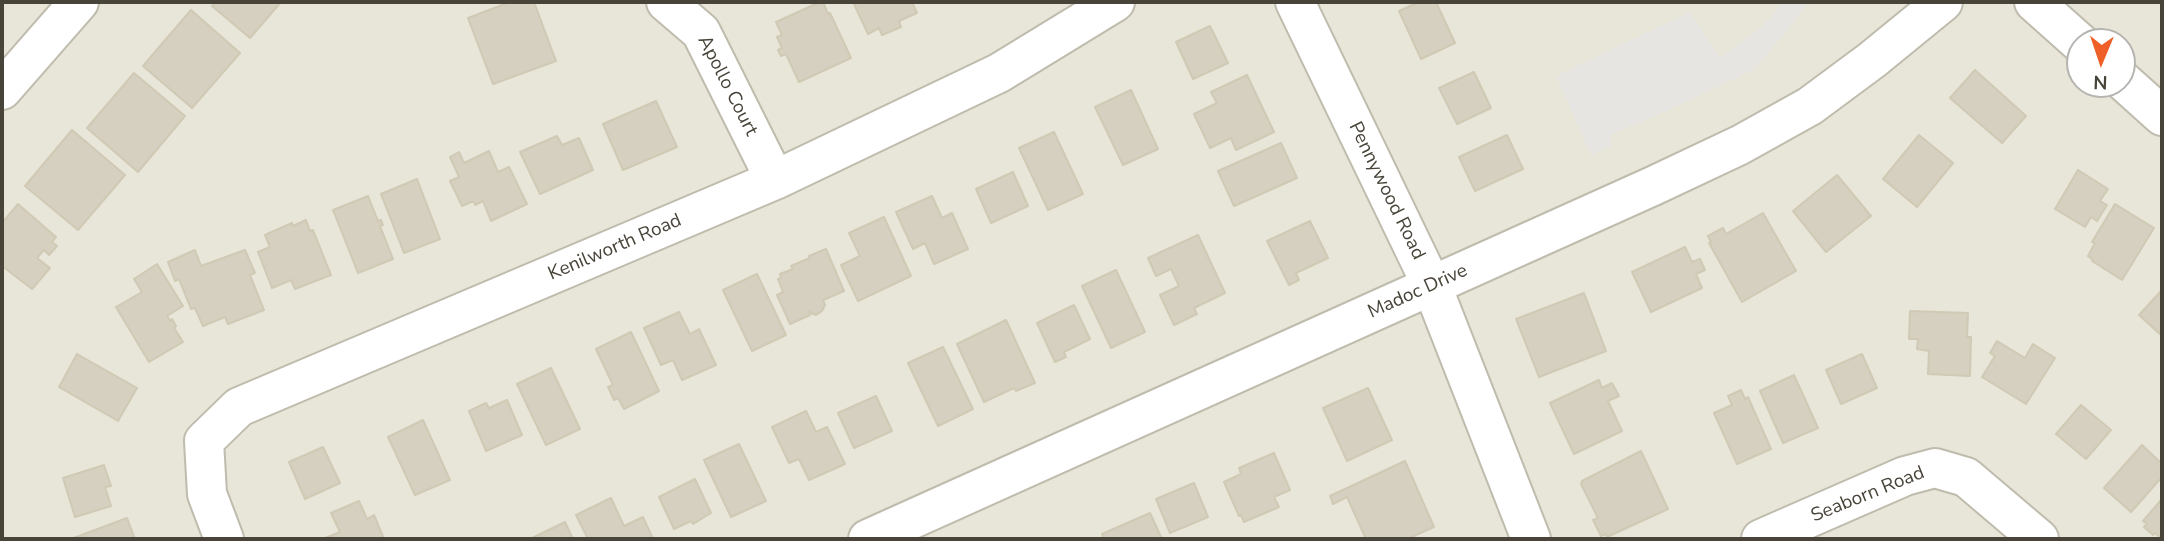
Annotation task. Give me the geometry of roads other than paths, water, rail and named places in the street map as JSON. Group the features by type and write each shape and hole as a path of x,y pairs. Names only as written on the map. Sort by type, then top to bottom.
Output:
{"street":[{"path":"2,90 79,2"},
{"name":"Apollo Court","path":"666,2 701,32 775,180"},
{"name":"Kenilworth Road","path":"224,539 207,494 204,441 239,407 775,180 999,73 1115,2"},
{"name":"Pennywood Road","path":"1295,2 1432,286 1531,539"},
{"name":"Madoc Drive","path":"868,539 1665,181 1752,139 1810,106 1943,2"},
{"path":"2034,2 2066,31"},
{"path":"2136,93 2162,116"},
{"name":"Seaborn Road","path":"1761,539 1905,476 1935,468 1966,477 2039,539"}]}
